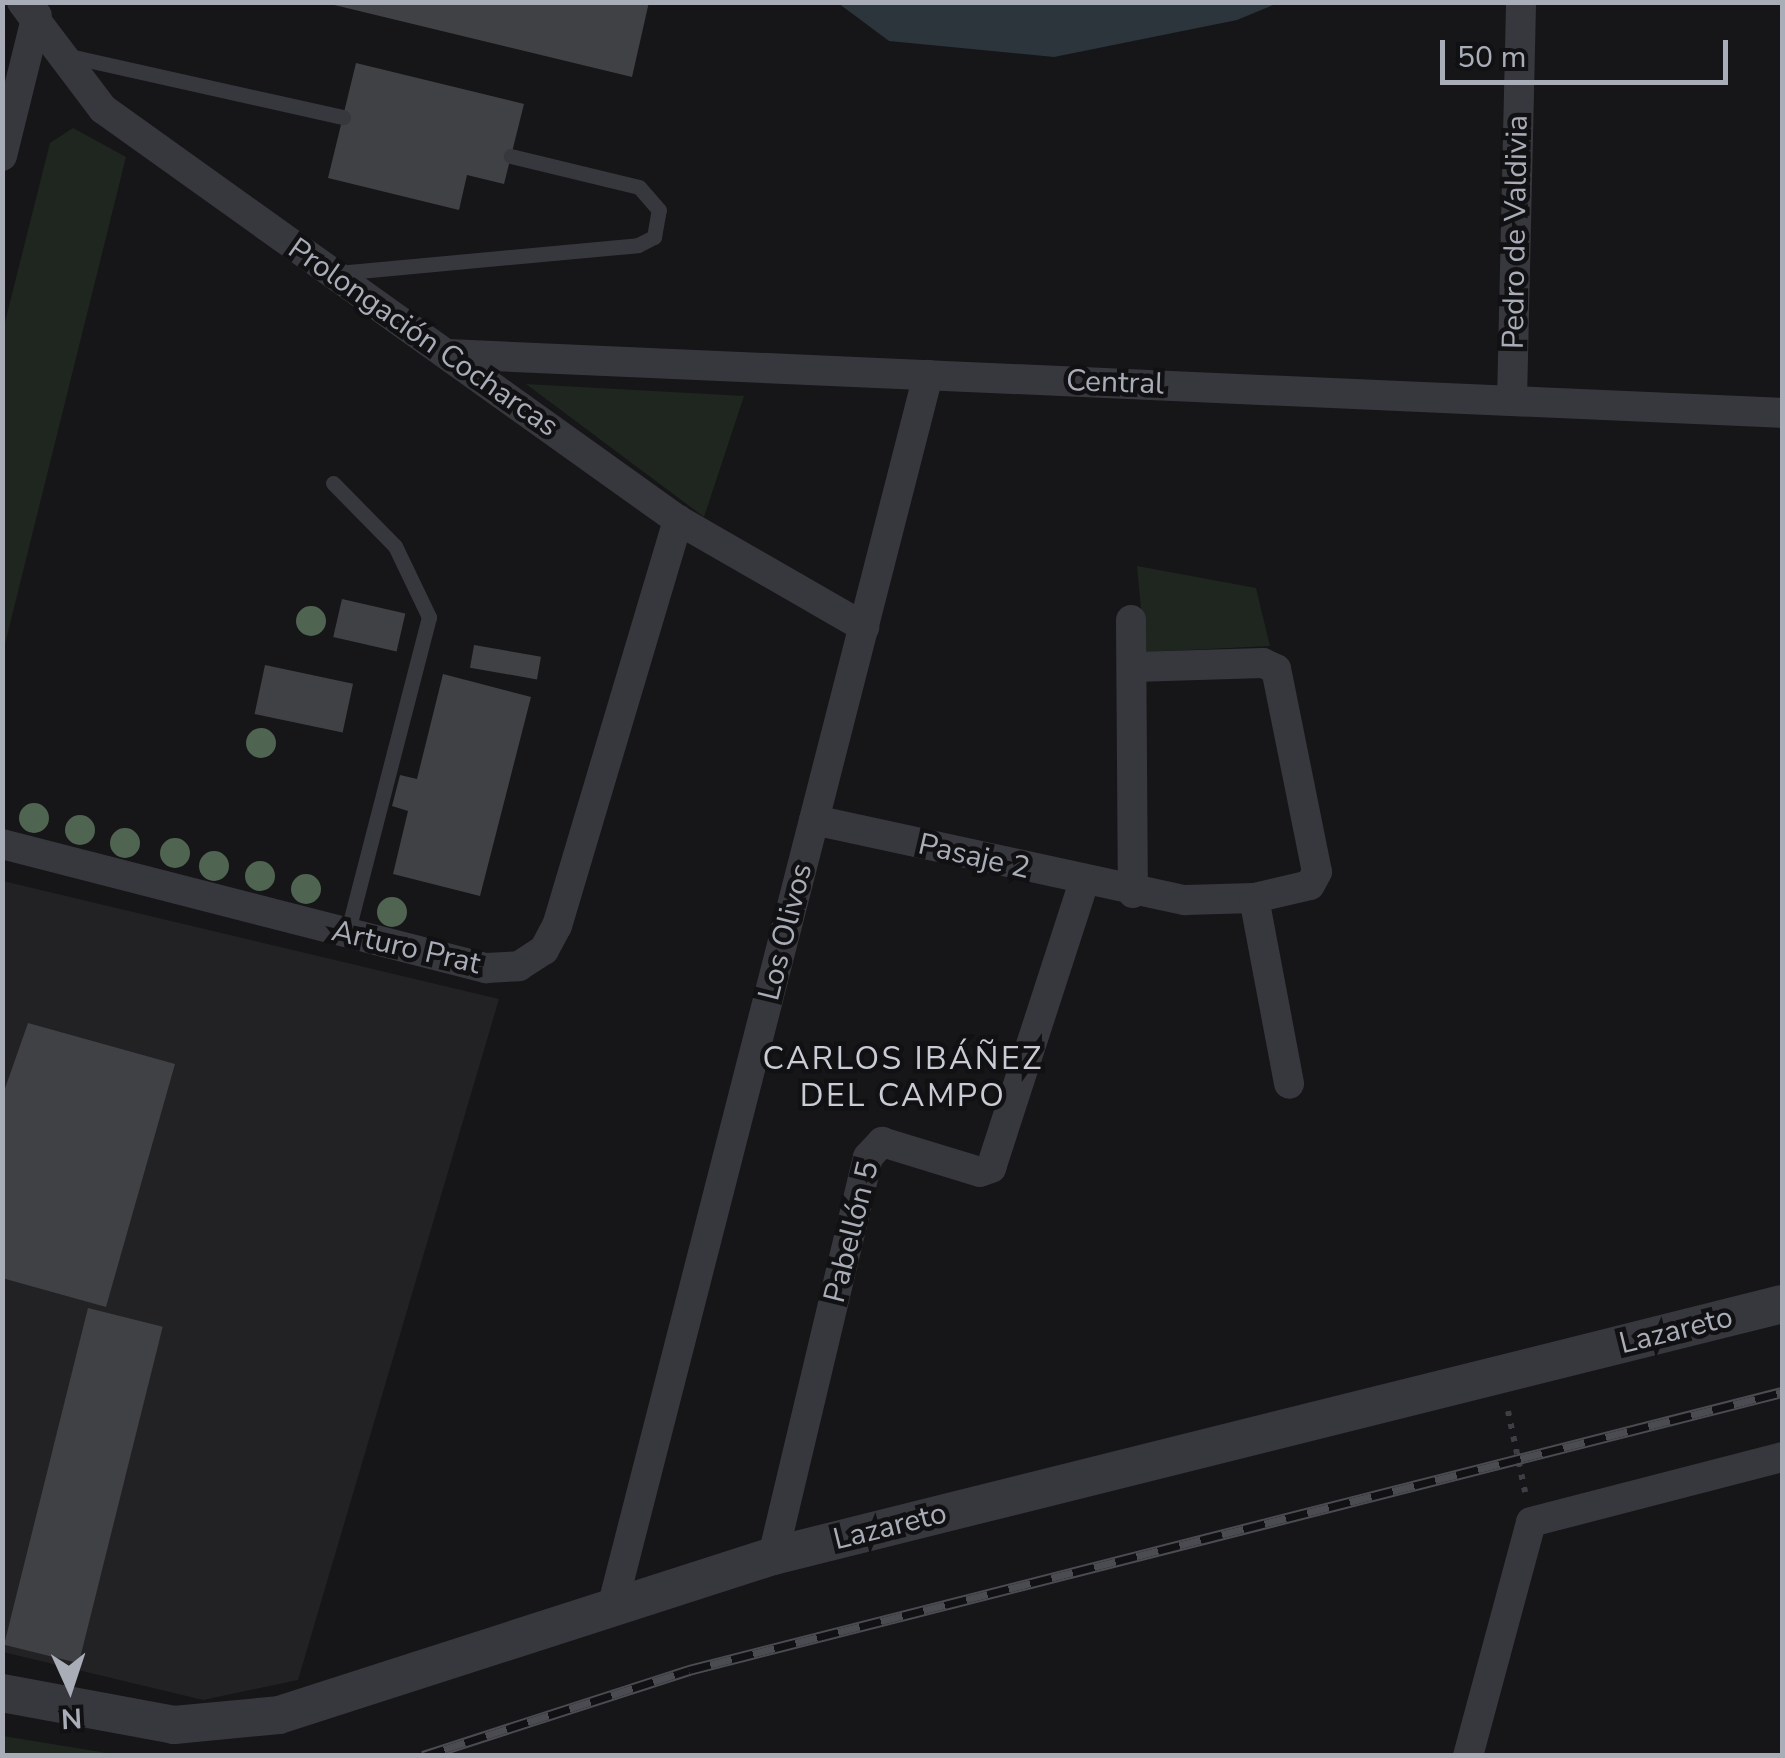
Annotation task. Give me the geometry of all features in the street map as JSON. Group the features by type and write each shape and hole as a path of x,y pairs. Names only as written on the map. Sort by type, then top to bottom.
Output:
{"street":[{"name":"Pedro de Valdivia","path":"1512,400 1521,2"},
{"name":"Prolongación Cocharcas","path":"30,9 103,109 678,520 864,627"},
{"path":"2,156 30,9"},
{"name":"Central","path":"448,354 1782,413"},
{"name":"Los Olivos","path":"613,1604 928,376"},
{"name":"Arturo Prat","path":"2,844 347,935 502,970 544,950 678,520"},
{"path":"1131,620 1133,893"},
{"name":"Pasaje 2","path":"814,820 1133,893 1254,898 1310,885 1317,872 1276,669 1263,663 1134,667"},
{"name":"Pabellón 5","path":"773,1556 868,1158 882,1142 980,1172 991,1168 1084,882"},
{"path":"1254,898 1289,1084"},
{"name":"Lazareto","path":"2,1693 136,1720 244,1722 773,1556 1782,1304"},
{"path":"1468,1756 1518,1554 1531,1522 1782,1458"}],"lane":[{"path":"61,54 343,117"},
{"path":"332,274 638,245 654,237 660,210 639,187 511,156"},
{"path":"333,484 394,546 429,618 347,935"}],"path":[{"path":"1500,1376 1531,1522"}],"shaded area":[{"path":"838,3 1278,3 1237,20 1054,57 889,41"},
{"path":"73,128 126,157 3,652 3,330 50,143"},
{"path":"526,384 744,396 704,517"},
{"path":"1137,566 1256,588 1270,646 1145,652"},
{"path":"3,881 499,999 298,1680 203,1700 3,1652"},
{"path":"3,1736 119,1755 3,1755"}],"building":[{"path":"322,2 649,2 632,77"},
{"path":"356,63 524,104 504,184 467,175 459,210 328,178"},
{"path":"342,599 405,614 397,652 333,637"},
{"path":"474,645 541,657 537,679 470,668"},
{"path":"265,665 353,684 343,733 255,714"},
{"path":"443,674 531,697 480,896 393,874 408,811 392,806 400,775 417,779"},
{"path":"28,1023 175,1064 106,1307 2,1278 2,1097"},
{"path":"88,1308 163,1327 79,1663 4,1645"}],"railway":[{"path":"423,1756 689,1670 1782,1392"}],"district":[{"name":"CARLOS IBÁÑEZ DEL CAMPO","path":"903,1078"}]}
